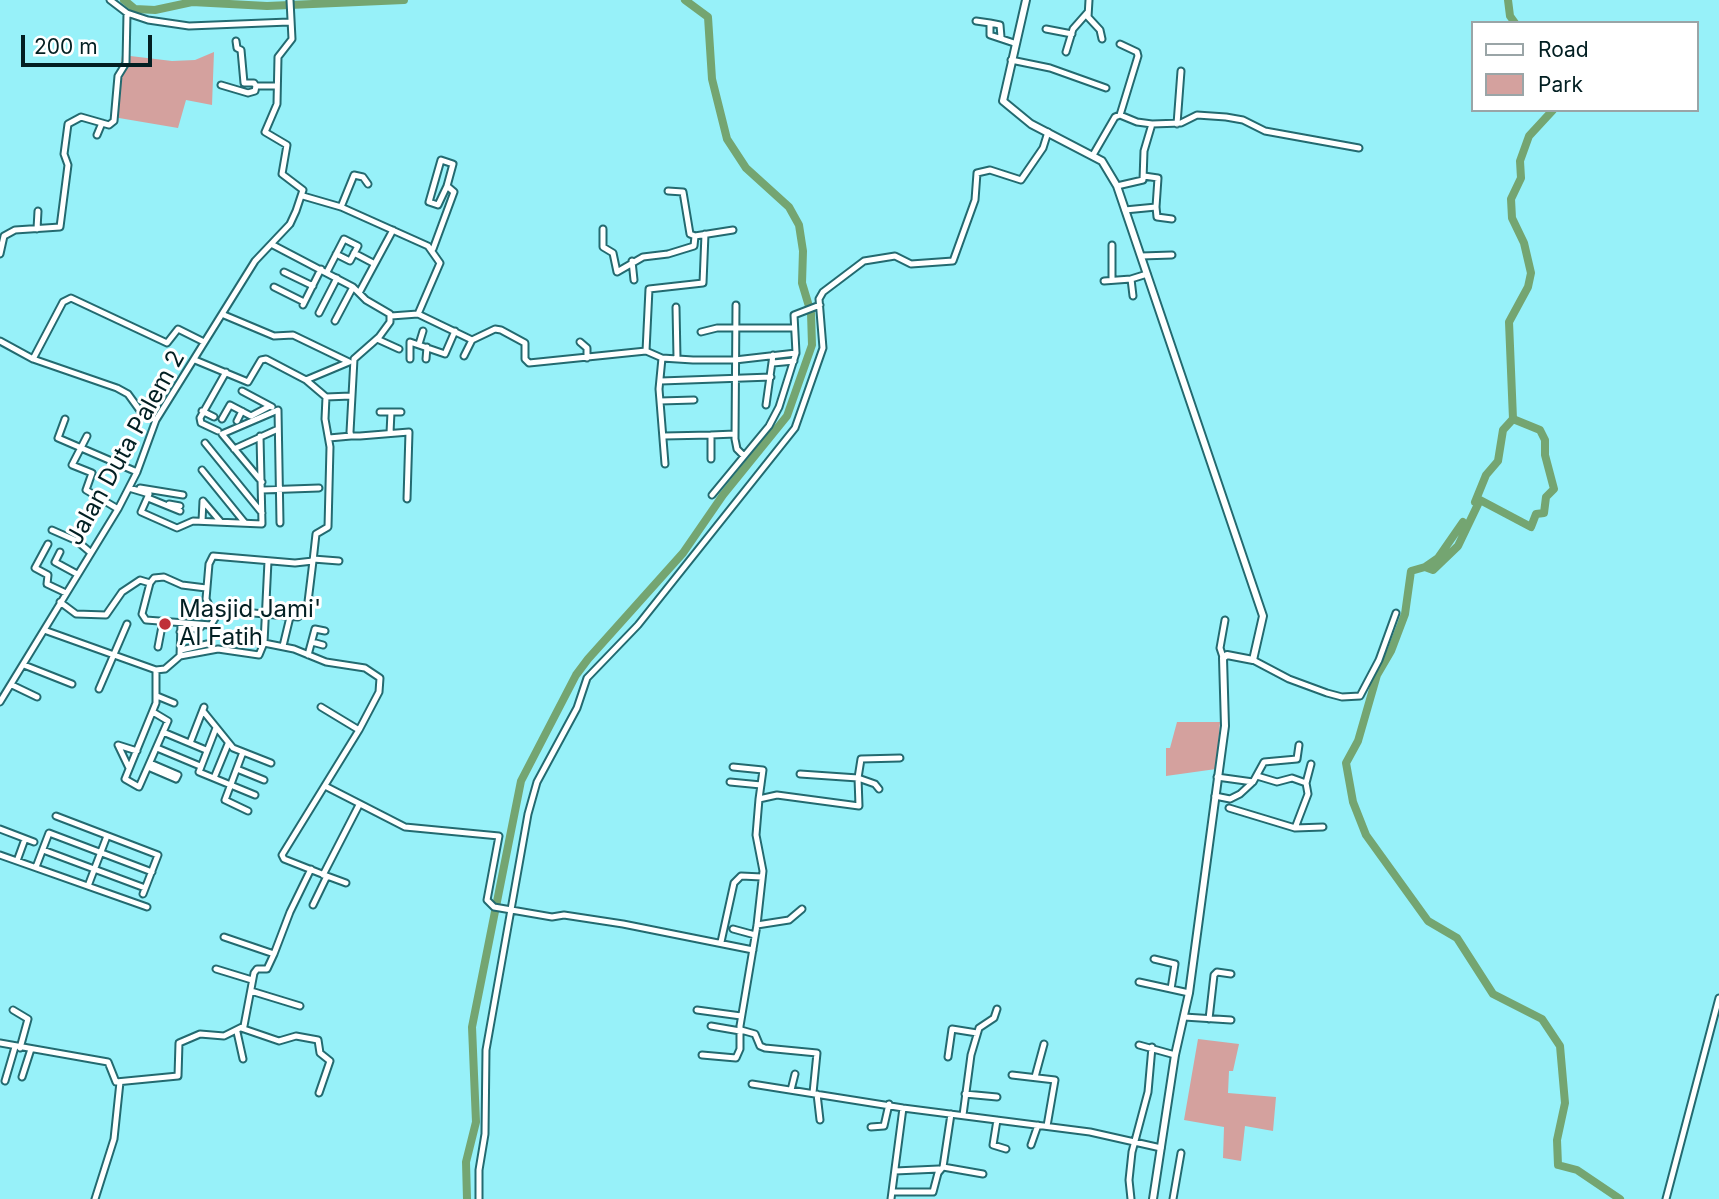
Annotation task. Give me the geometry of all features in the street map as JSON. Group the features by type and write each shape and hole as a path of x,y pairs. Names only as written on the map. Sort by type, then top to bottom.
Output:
{"street":[{"path":"110,0 127,13 148,20 189,26 289,22"},
{"path":"290,0 289,22 292,39 280,53 276,111 267,121 266,135 286,145 282,174 301,188 303,196 341,207 433,249 440,263 418,314"},
{"path":"1026,0 1014,43 1005,104 1031,124 1093,155 1108,168 1117,186 1262,613 1253,660"},
{"path":"1089,0 1088,12 1102,39"},
{"path":"1066,52 1076,24 1088,12"},
{"path":"0,254 5,235 20,229 60,227 68,165 64,154 68,122 80,117 110,125 114,120 118,76 126,63 127,13"},
{"path":"976,21 1000,25 1001,37"},
{"path":"990,23 990,35 1014,43"},
{"path":"1046,29 1072,34"},
{"path":"236,41 237,48 241,50 244,83 276,86"},
{"path":"1120,44 1138,54 1120,115"},
{"path":"1011,60 1051,68 1106,88"},
{"path":"1177,124 1181,71"},
{"path":"221,85 244,92 254,92 256,86"},
{"path":"1093,155 1115,117 1120,115 1137,122 1152,124 1177,124 1197,115 1226,117 1276,134 1359,148"},
{"path":"97,135 102,123"},
{"path":"1117,186 1142,181 1144,150 1152,124"},
{"path":"479,1199 479,1170 485,1135 486,1049 507,911 534,789 577,708 587,678 638,625 795,428 823,348 817,306 827,287 864,261 895,256 911,264 953,261 975,202 977,173 992,171 1021,180 1037,153 1043,148 1048,132"},
{"path":"440,160 454,165 447,186 438,205 429,202 440,160"},
{"path":"341,207 354,176 363,177 368,184"},
{"path":"1144,176 1158,177 1158,218 1172,219"},
{"path":"433,249 454,192 447,186"},
{"path":"668,191 683,192 690,234 695,236 733,230"},
{"name":"Jalan Duta Palem 2","path":"0,702 118,509 137,472 156,420 204,342 224,315 255,261 290,224 303,196"},
{"path":"1125,210 1156,207"},
{"path":"37,229 38,211"},
{"path":"603,229 603,248 613,253 615,271 620,271 632,261 694,246 695,236"},
{"path":"359,293 393,230"},
{"path":"646,351 649,289 703,283 705,234"},
{"path":"274,287 304,303 344,239 358,246 350,261 336,254"},
{"path":"273,244 353,287 391,316 418,314 472,340"},
{"path":"1112,244 1112,278"},
{"path":"354,253 373,263"},
{"path":"1141,256 1172,255"},
{"path":"632,261 634,279"},
{"path":"284,272 313,286"},
{"path":"1104,281 1112,278 1131,279 1147,274"},
{"path":"318,313 337,278"},
{"path":"1131,279 1133,296"},
{"path":"335,321 353,287"},
{"path":"33,359 63,302 71,298 167,343 178,330 204,342"},
{"path":"736,305 735,434 737,449 744,456"},
{"path":"712,495 772,420 796,353 792,319 799,311 817,306"},
{"path":"676,307 677,358"},
{"path":"224,315 274,337 293,335 351,363"},
{"path":"351,436 351,363 377,340 391,316"},
{"path":"701,332 717,328 793,328"},
{"path":"464,356 472,340 497,329 525,343 527,362 646,351 662,358 735,360 796,353"},
{"path":"419,344 423,331"},
{"path":"410,359 410,342 427,346 441,356 445,354 455,331"},
{"path":"377,340 398,349"},
{"path":"0,341 33,359 117,388 128,394 141,412 156,420"},
{"path":"580,342 587,348 587,358"},
{"path":"426,359 427,346"},
{"path":"766,405 773,355"},
{"path":"662,358 660,401 665,464"},
{"path":"194,360 249,382 263,359 306,380 326,397 351,396"},
{"path":"773,363 794,361"},
{"path":"306,380 351,363"},
{"path":"218,431 201,423 202,411 226,372"},
{"path":"661,381 735,376 789,376"},
{"path":"242,391 278,410"},
{"path":"326,397 325,419 329,438 328,527 316,534 313,561 307,610 301,616 290,617 219,610 208,605 206,588 213,556 268,561 313,561 339,561"},
{"path":"660,401 694,400"},
{"path":"222,419 230,405 251,416 270,406"},
{"path":"278,410 280,523"},
{"path":"278,410 222,434 262,486 279,489 319,488"},
{"path":"202,411 214,417"},
{"path":"237,421 242,411"},
{"path":"380,412 401,412"},
{"path":"390,433 391,412"},
{"path":"65,419 57,437 137,472"},
{"path":"234,449 278,429"},
{"path":"329,438 410,433 407,499"},
{"path":"664,436 735,434"},
{"path":"711,435 711,458"},
{"path":"87,436 72,465 92,473 86,490 118,509"},
{"path":"129,487 149,494 141,512 177,528 184,523 202,521 262,524 260,436"},
{"path":"205,443 262,513"},
{"path":"202,470 245,523"},
{"path":"129,487 183,495"},
{"path":"148,498 180,508"},
{"path":"202,521 203,501 220,521"},
{"path":"52,530 77,541 90,552"},
{"path":"48,544 35,568 48,575 47,584 66,593"},
{"path":"44,551 54,557"},
{"path":"60,552 55,562 77,574"},
{"path":"180,653 218,649 259,655 264,643 268,561"},
{"path":"206,588 185,586 164,577 154,578 149,583 142,616 207,625"},
{"path":"60,602 76,614 106,615 126,589 140,580 149,583"},
{"path":"180,632 213,624 219,610"},
{"path":"1223,657 1227,655 1253,660 1285,677 1327,693 1342,697 1360,696 1379,660 1396,613"},
{"path":"283,646 290,617"},
{"path":"1153,1199 1175,1055 1189,993 1225,719 1223,657 1220,648 1225,620"},
{"path":"158,647 163,621"},
{"path":"180,653 181,623"},
{"path":"99,688 127,624"},
{"path":"308,655 315,629 326,631"},
{"path":"44,630 156,670 165,669 180,653 208,644"},
{"path":"312,642 323,645"},
{"path":"264,643 283,646 326,662 365,668 380,678 379,692 359,730 282,855 284,859 346,883"},
{"path":"24,665 72,684"},
{"path":"153,712 167,719 139,787 125,780 153,712 157,696 156,670"},
{"path":"12,685 37,696"},
{"path":"157,696 174,702"},
{"path":"321,708 359,730"},
{"path":"190,743 204,709 228,744 271,763"},
{"path":"216,728 199,772 255,795"},
{"path":"163,732 206,750"},
{"path":"214,778 228,744"},
{"path":"129,768 118,745 136,751"},
{"path":"1214,796 1237,796 1255,779 1265,762 1297,759 1299,745"},
{"path":"156,748 200,766"},
{"path":"243,752 226,801 248,811"},
{"path":"759,799 776,795 859,806 858,778 862,757 900,758"},
{"path":"1295,828 1308,795 1306,783 1311,764"},
{"path":"149,765 178,775 177,779 149,765"},
{"path":"702,1055 737,1058 740,1049 741,1016 757,925 762,877 756,835 762,770 733,767"},
{"path":"237,769 264,780"},
{"path":"800,774 858,778 876,784 880,789"},
{"path":"1217,777 1276,782 1292,778 1306,783"},
{"path":"730,782 761,785"},
{"path":"325,786 405,827 499,836 487,900 494,907 507,911 593,919 753,950"},
{"path":"313,905 359,805"},
{"path":"1233,810 1295,828 1323,827"},
{"path":"43,850 144,891 152,872 158,855 56,817"},
{"path":"0,829 34,842"},
{"path":"36,867 49,833 152,872"},
{"path":"88,886 107,836"},
{"path":"17,861 25,839"},
{"path":"0,855 147,907"},
{"path":"243,1059 239,1030 249,1009 255,970 267,969 311,869"},
{"path":"720,942 734,883 741,876 762,877"},
{"path":"757,925 789,919 802,909"},
{"path":"733,929 755,935"},
{"path":"224,937 274,954"},
{"path":"1154,959 1176,965 1171,989"},
{"path":"216,969 252,981"},
{"path":"1208,1019 1214,975 1218,972 1231,974"},
{"path":"1139,982 1189,993"},
{"path":"251,991 300,1006"},
{"path":"1666,1199 1719,998"},
{"path":"963,1115 977,1033 981,1023 994,1018 997,1009"},
{"path":"5,1081 28,1019 13,1010"},
{"path":"697,1010 741,1016"},
{"path":"1184,1017 1231,1020"},
{"path":"711,1026 755,1034 762,1047 817,1053 815,1094 821,1120"},
{"path":"948,1057 953,1029 977,1033"},
{"path":"0,1043 108,1062 113,1080 120,1082 178,1076 179,1043 200,1034 221,1037 239,1030 279,1041 296,1036 318,1040 320,1053 330,1060 318,1093"},
{"path":"1035,1077 1044,1044"},
{"path":"1139,1045 1175,1055"},
{"path":"1131,1199 1133,1147 1148,1092 1152,1047"},
{"path":"22,1077 31,1049"},
{"path":"791,1090 795,1074"},
{"path":"1012,1075 1055,1080 1047,1126"},
{"path":"94,1199 114,1139 120,1082"},
{"path":"752,1084 1137,1140 1161,1148"},
{"path":"965,1094 998,1097"},
{"path":"871,1127 885,1124 889,1104"},
{"path":"903,1108 891,1196 933,1192 941,1168 951,1114"},
{"path":"997,1120 993,1145 1006,1149"},
{"path":"1031,1145 1038,1125"},
{"path":"1175,1199 1181,1153"},
{"path":"895,1171 915,1172 941,1168 983,1174"}],"green space":[{"path":"214,52 212,105 186,100 178,128 113,117 122,55 172,61 195,60"},
{"path":"1177,722 1220,722 1216,769 1166,776 1166,748 1170,748"},
{"path":"1198,1039 1239,1044 1233,1071 1229,1071 1228,1093 1276,1097 1273,1131 1245,1126 1241,1161 1223,1158 1224,1127 1184,1120"}],"waterway":[{"path":"124,0 135,9 155,10 192,2 267,6 404,0"},
{"path":"467,1199 466,1162 476,1122 472,1027 521,781 576,675 683,553 723,495 787,416 812,345 811,313 802,283 803,251 799,225 789,207 746,168 727,139 712,79 708,17 685,0"},
{"path":"1508,0 1510,16 1514,21"},
{"path":"1551,112 1529,136 1520,161 1521,178 1511,199 1512,218 1524,243 1531,273 1528,287 1509,322 1513,419 1540,430 1545,440 1545,455 1554,489 1546,497 1544,513 1536,514 1531,527 1480,500 1458,546 1433,570 1425,567 1411,571 1405,614 1391,651 1377,675 1358,741 1346,763 1353,802 1366,835 1428,921 1457,938 1493,994 1542,1019 1560,1046 1565,1103 1557,1140 1558,1165 1577,1170 1620,1199"},
{"path":"1475,502 1486,475 1498,461 1503,430 1513,419"},
{"path":"1425,567 1438,558 1463,522"}],"place":[{"name":"Masjid Jami' Al Fatih","path":"165,624"}]}
